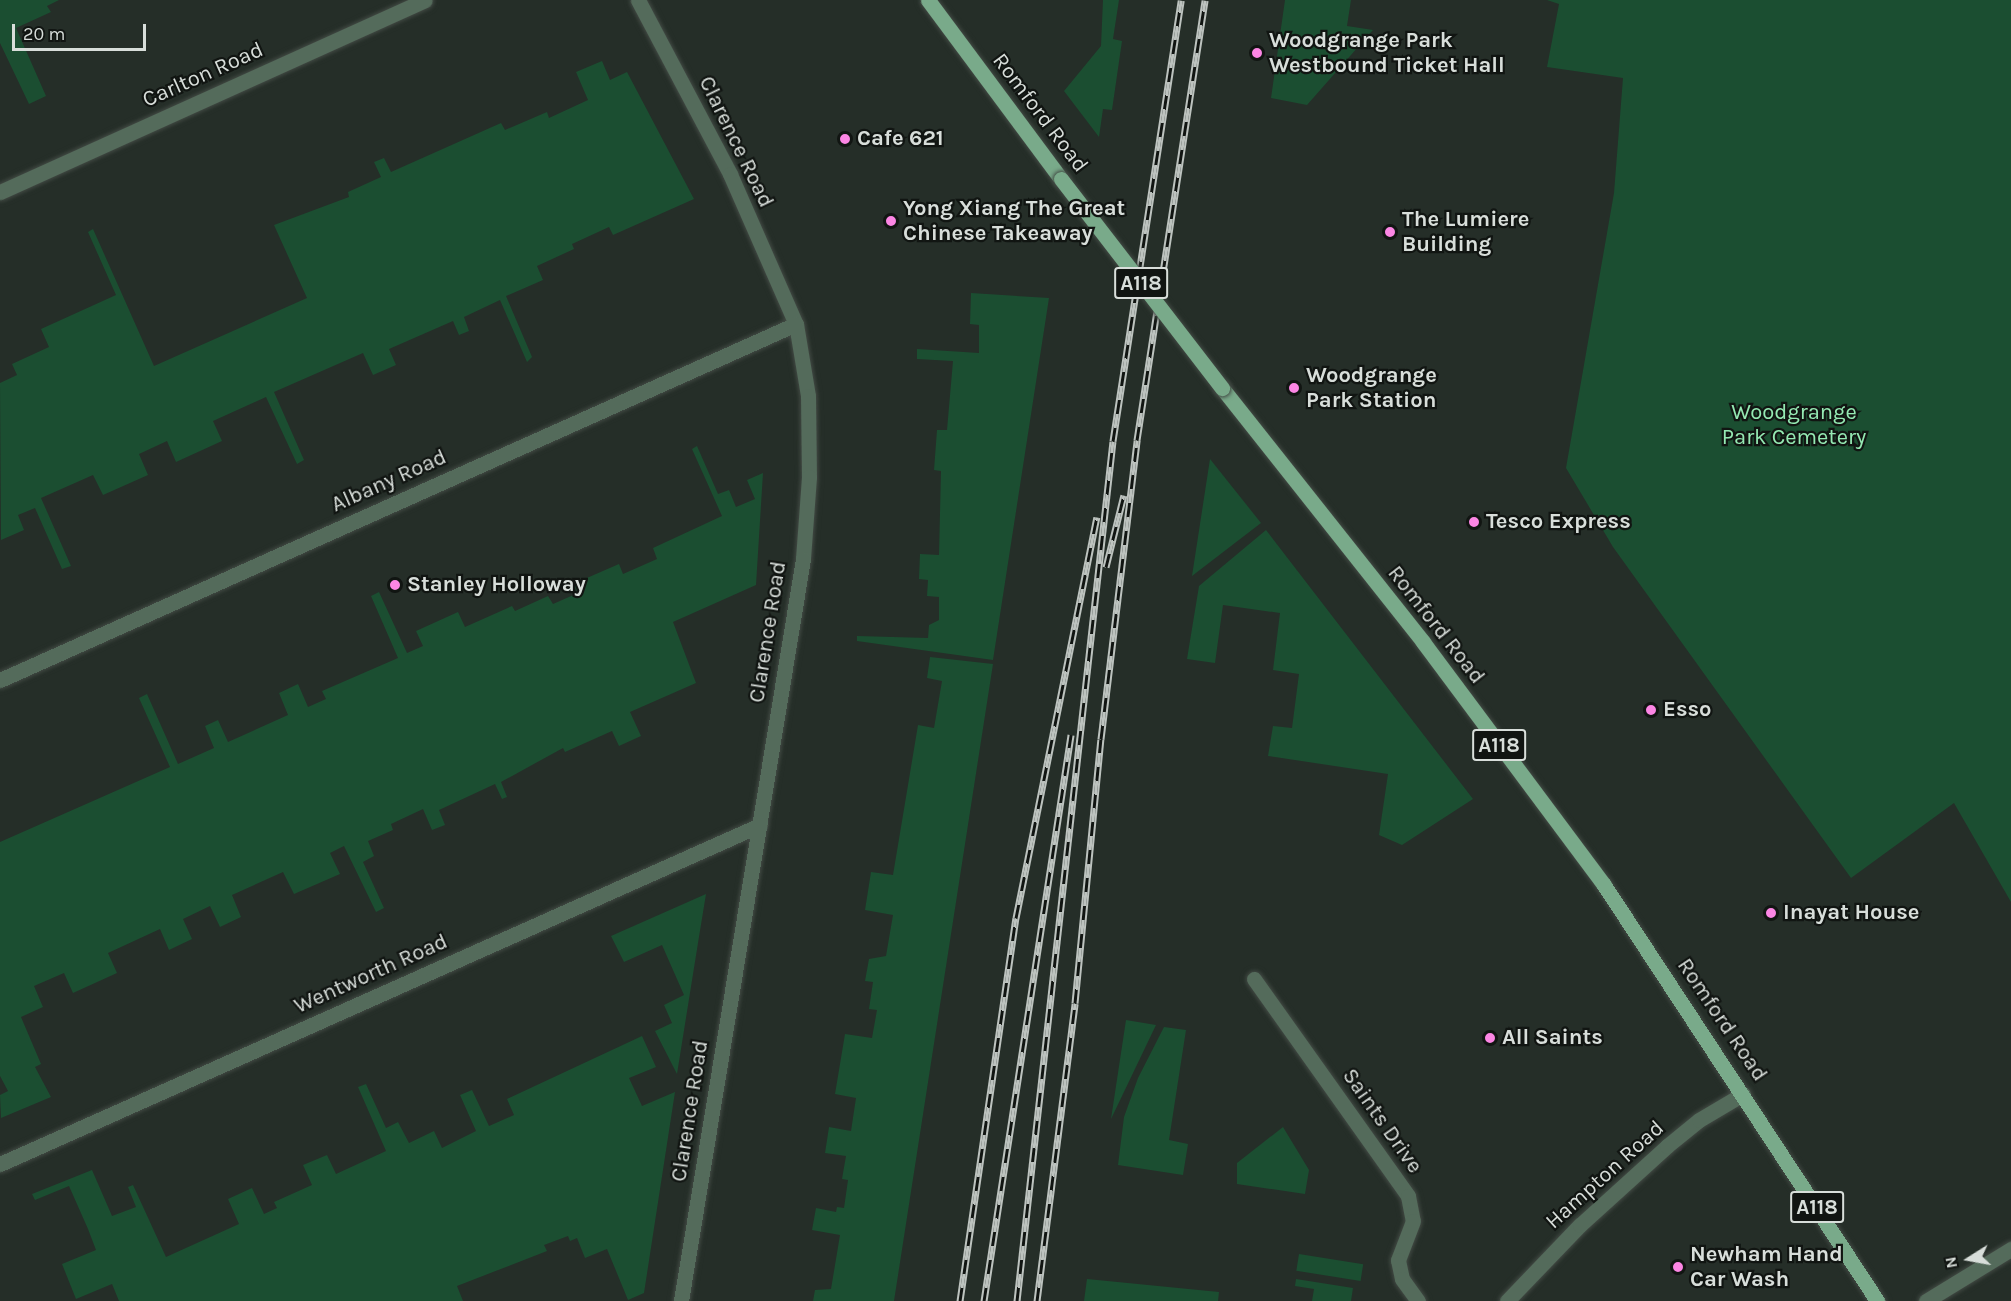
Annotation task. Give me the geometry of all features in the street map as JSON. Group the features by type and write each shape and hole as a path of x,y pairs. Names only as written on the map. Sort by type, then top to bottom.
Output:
{"main road":[{"name":"Romford Road","path":"928,0 1061,179 1222,388 1423,642 1604,885 1877,1301"}],"street":[{"name":"Carlton Road","path":"0,192 426,0"},
{"name":"Clarence Road","path":"638,0 730,174 796,324 808,396 806,524 760,825 681,1301"},
{"name":"Albany Road","path":"0,680 796,324"},
{"name":"Wentworth Road","path":"0,1164 760,825"},
{"name":"Saints Drive","path":"1254,979 1408,1196 1413,1221 1398,1260 1402,1279 1418,1301"},
{"name":"Hampton Road","path":"1507,1301 1580,1225 1667,1146 1700,1120 1743,1094"},
{"path":"1926,1301 2011,1249"}],"green space":[{"path":"0,0 59,0 47,6 51,12 16,28 46,96 29,104 0,43"},
{"path":"1103,0 1119,0 1113,39 1122,41 1112,110 1103,109 1099,137 1064,91 1101,46"},
{"path":"1285,0 1351,0 1347,26 1373,30 1307,105 1271,98"},
{"name":"Woodgrange Park Cemetery","path":"1547,0 2011,0 2011,902 1954,803 1851,878 1613,547 1566,468 1614,193 1623,78 1547,67 1559,4"},
{"path":"602,61 610,80 627,72 694,199 613,235 609,227 572,244 574,249 537,266 543,280 506,296 532,357 527,362 500,300 464,317 469,331 459,335 453,321 389,349 396,365 373,375 363,353 274,392 304,460 297,464 266,397 213,421 222,441 176,462 167,441 139,454 148,475 103,495 93,475 41,498 71,566 62,569 35,508 18,515 24,530 1,540 0,383 17,375 12,364 49,347 41,329 116,295 88,232 93,229 154,366 307,298 274,225 349,197 348,192 381,177 374,162 384,158 391,172 501,123 505,130 547,112 549,118 588,100 576,72"},
{"path":"971,293 1049,298 993,660 857,641 857,636 928,638 929,625 939,620 939,597 927,596 928,580 919,579 920,554 939,555 941,471 934,470 937,430 947,430 953,361 917,359 917,349 979,353 979,325 970,324"},
{"path":"697,446 718,494 729,490 736,507 755,499 747,480 763,473 756,585 673,622 696,683 630,712 641,736 619,746 612,731 565,752 563,748 501,782 507,797 502,799 495,784 439,810 445,825 432,830 423,809 391,824 393,830 368,841 374,856 363,862 384,908 376,912 344,846 330,853 340,874 294,894 283,872 232,895 241,917 220,927 210,906 183,919 192,939 169,950 160,929 108,953 117,973 73,993 64,973 34,986 43,1007 21,1017 41,1064 35,1067 51,1097 1,1118 0,1095 8,1091 0,1076 0,842 170,767 139,698 147,694 178,764 214,748 205,726 218,720 228,742 288,715 279,693 298,684 308,707 326,699 322,691 398,658 371,596 379,592 407,653 423,646 416,631 458,612 465,627 512,606 515,611 548,596 553,604 578,593 573,584 619,564 623,574 657,559 653,548 722,516 692,449"},
{"path":"1210,459 1261,523 1192,576"},
{"path":"1266,530 1473,799 1402,845 1379,835 1388,774 1268,756 1273,726 1292,728 1299,674 1273,670 1280,613 1223,605 1215,663 1187,659 1199,586"},
{"path":"930,657 993,664 894,1301 813,1301 815,1290 831,1289 840,1235 812,1230 816,1208 836,1212 837,1207 844,1208 848,1180 842,1179 846,1156 825,1153 829,1127 851,1131 856,1098 835,1094 845,1034 872,1038 877,1010 869,1009 873,982 865,981 869,959 886,956 893,915 865,910 871,872 893,875 918,725 934,728 942,681 927,678"},
{"path":"706,894 677,1074 655,1031 672,1023 664,1005 684,995 662,945 624,962 611,936"},
{"path":"1126,1020 1156,1025 1111,1119"},
{"path":"1164,1027 1186,1030 1169,1140 1188,1144 1183,1175 1118,1165 1124,1117 1138,1078"},
{"path":"642,1036 656,1067 629,1078 642,1106 675,1092 644,1293 628,1300 607,1249 585,1258 577,1238 570,1241 568,1236 544,1245 547,1251 457,1286 463,1301 119,1301 112,1284 76,1299 62,1264 96,1250 88,1229 69,1186 35,1200 32,1194 92,1170 112,1216 136,1207 128,1187 133,1185 166,1257 239,1224 228,1199 252,1188 264,1214 277,1208 274,1202 312,1185 303,1165 327,1155 336,1174 386,1151 358,1087 366,1084 386,1128 398,1122 409,1143 434,1131 442,1148 476,1131 460,1095 472,1090 489,1126 514,1115 507,1099"},
{"path":"1283,1127 1309,1170 1305,1194 1237,1184 1237,1163"},
{"path":"1299,1254 1363,1264 1361,1281 1296,1271"},
{"path":"1087,1279 1219,1292 1218,1301 1084,1301"},
{"path":"1296,1279 1353,1288 1351,1301 1312,1301 1314,1289 1295,1286"}],"railway":[{"path":"1017,1301 1113,441 1181,0"},
{"path":"1037,1301 1075,1003 1101,739 1137,440 1205,0"},
{"path":"1106,567 1124,495"},
{"path":"960,1301 1016,918 1097,517"},
{"path":"984,1301 1071,735"}],"place":[{"name":"Woodgrange Park Westbound Ticket Hall","path":"1257,53"},
{"name":"Cafe 621","path":"845,139"},
{"name":"Yong Xiang The Great Chinese Takeaway","path":"891,221"},
{"name":"The Lumiere Building","path":"1390,232"},
{"name":"Woodgrange Park Station","path":"1294,388"},
{"name":"Tesco Express","path":"1474,522"},
{"name":"Stanley Holloway","path":"395,585"},
{"name":"Esso","path":"1651,710"},
{"name":"Inayat House","path":"1771,913"},
{"name":"All Saints","path":"1490,1038"},
{"name":"Newham Hand Car Wash","path":"1678,1267"}]}
